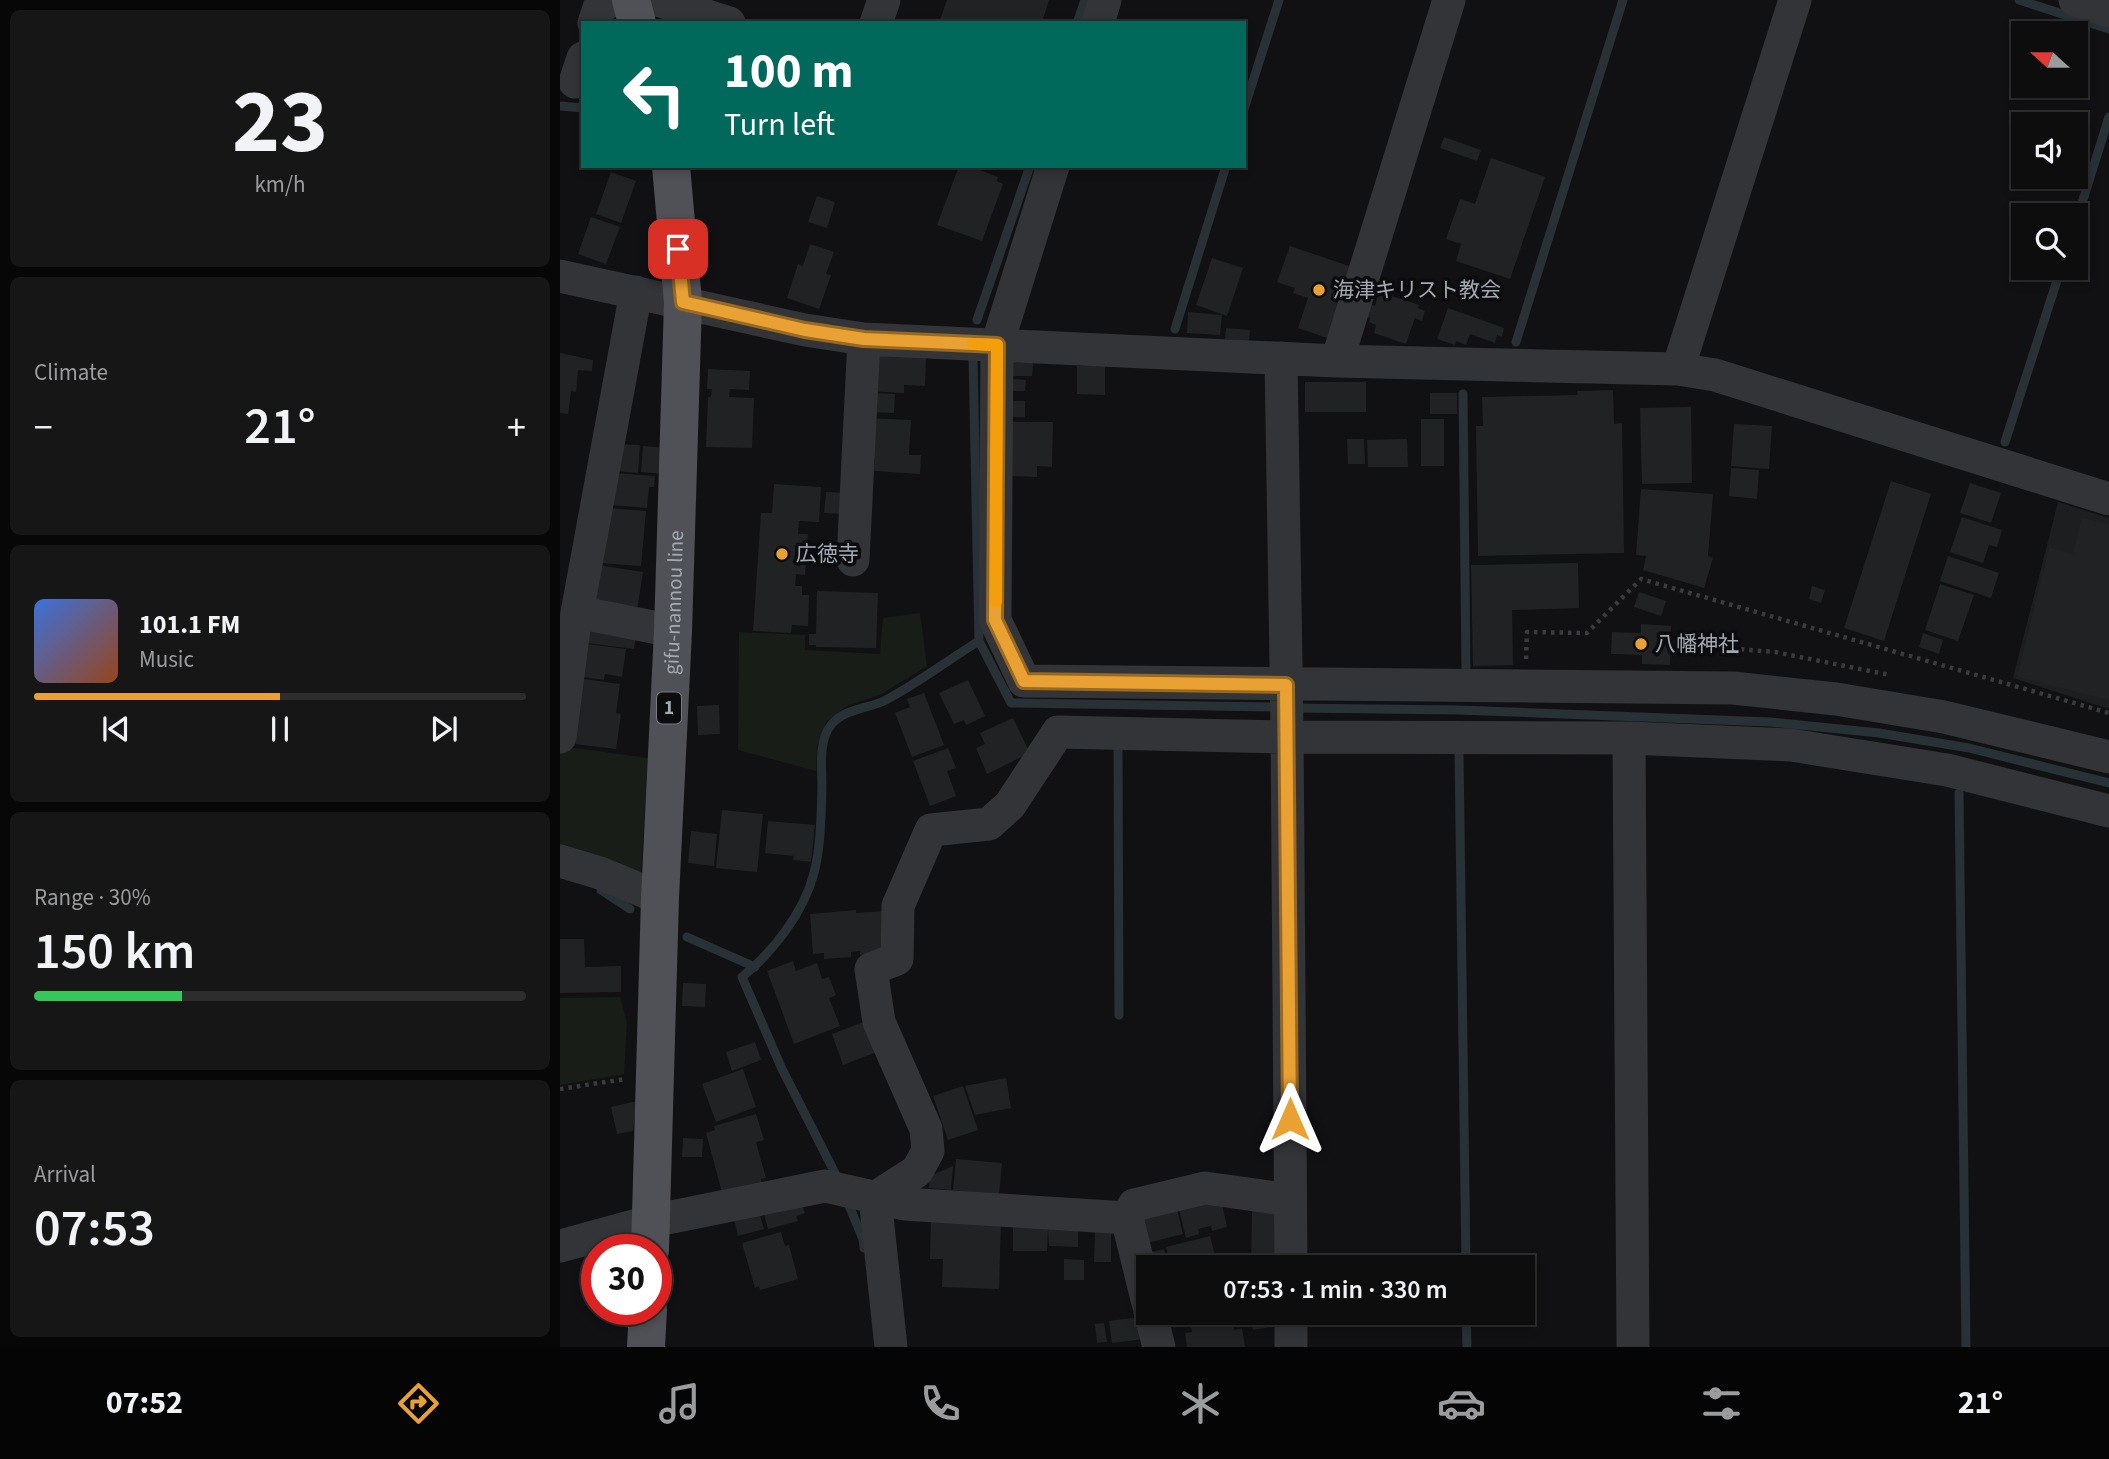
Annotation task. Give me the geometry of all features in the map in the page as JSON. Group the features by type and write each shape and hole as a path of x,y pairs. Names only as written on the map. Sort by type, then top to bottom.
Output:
{"main road":[{"path":"631,0 636,21"},
{"name":"gifu-nannou line","path":"651,1234 660,898 673,631 683,302 671,168"},
{"path":"646,1347 647,1325"}],"street":[{"path":"595,21 599,8 612,0"},
{"path":"658,0 723,21"},
{"path":"877,21 884,0"},
{"path":"1099,21 1105,0"},
{"path":"1337,361 1449,0"},
{"path":"1678,369 1794,0"},
{"path":"2075,0 2109,10"},
{"path":"1052,168 997,345 995,620 1024,681 1286,689 1525,686 1733,688 1823,698 1944,717 2109,757"},
{"path":"560,276 805,330 864,339 1337,361 1678,369 1715,375 2109,499"},
{"path":"560,737 570,623 636,292"},
{"path":"853,560 864,339"},
{"path":"1281,358 1291,1255"},
{"path":"570,623 673,631"},
{"path":"875,1198 916,1171 928,1152 926,1129 880,1022 871,969 897,959 898,906 931,830 989,824 1010,806 1059,732 1287,732 1629,738 1791,745 1947,770 2109,811"},
{"path":"1629,738 1633,1347"},
{"path":"560,861 600,873 660,898"},
{"path":"655,1234 825,1186 904,1204 1127,1217"},
{"path":"1136,1255 1127,1217 1134,1205 1205,1188 1290,1200"},
{"path":"875,1198 891,1347"},
{"path":"560,1246 581,1243"},
{"path":"1153,1325 1159,1347"},
{"path":"1291,1325 1291,1347"}],"path":[{"path":"1525,686 1527,632 1587,633 1641,579 2109,713"},
{"path":"560,1089 655,1074"}],"shaded area":[{"path":"2058,502 2109,518 2109,709 2013,678"},
{"path":"920,613 927,666 880,695 847,706 826,722 817,746 816,771 738,750 739,632 805,635 805,650 880,654 883,618"},
{"path":"560,746 648,758 641,875 560,850"},
{"path":"620,997 627,1022 624,1074 560,1085 560,998"}],"building":[{"path":"947,0 1049,0 1043,21 940,21"},
{"path":"1444,137 1481,150 1477,161 1440,148"},
{"path":"1491,158 1545,177 1510,279 1456,261 1461,244 1446,239 1460,199 1475,204"},
{"path":"958,168 974,168 998,177 997,181 1003,184 982,241 937,225"},
{"path":"611,172 636,181 621,223 596,214"},
{"path":"817,196 835,202 827,228 808,222"},
{"path":"591,217 620,227 606,264 578,254"},
{"path":"810,244 834,252 826,274 831,275 819,309 787,298 798,264 803,266"},
{"name":"海津キリスト教会","path":"1290,246 1352,267 1327,338 1298,328 1308,298 1293,293 1295,288 1277,282"},
{"path":"1212,258 1243,268 1227,316 1196,305"},
{"path":"1379,292 1419,305 1418,308 1425,311 1422,321 1415,318 1406,344 1374,333 1376,325 1366,317 1370,304 1375,306"},
{"path":"1448,308 1504,328 1502,337 1497,335 1495,343 1470,334 1466,345 1456,341 1455,345 1437,339"},
{"path":"1188,312 1222,315 1220,335 1187,333"},
{"path":"1226,328 1250,330 1249,341 1225,339"},
{"path":"560,353 593,360 592,371 578,370 576,392 571,391 568,414 560,413"},
{"path":"871,355 926,358 925,386 904,385 904,393 869,391"},
{"path":"1010,363 1033,363 1032,376 1010,376"},
{"path":"1077,366 1105,366 1105,395 1077,394"},
{"path":"708,369 750,371 749,390 730,389 729,397 754,398 752,448 706,447 708,397 711,397 712,389 707,389"},
{"path":"1012,379 1026,380 1025,391 1012,391"},
{"path":"1305,382 1366,382 1366,412 1305,412"},
{"path":"1613,390 1614,424 1622,423 1624,553 1478,556 1476,426 1483,426 1482,397 1578,395 1577,391"},
{"path":"874,393 895,394 894,413 872,412"},
{"path":"1430,393 1457,393 1457,414 1430,414"},
{"path":"1009,401 1025,401 1025,417 1009,417"},
{"path":"1691,407 1692,483 1642,484 1640,408"},
{"path":"871,418 911,420 909,455 921,455 920,474 874,471 875,459 868,459"},
{"path":"1421,419 1444,419 1444,466 1421,466"},
{"path":"1010,422 1053,422 1052,467 1037,466 1037,477 1010,476"},
{"path":"1734,424 1772,426 1769,469 1731,466"},
{"path":"1347,439 1364,439 1365,464 1348,464"},
{"path":"1407,439 1408,467 1368,467 1367,440"},
{"path":"616,444 640,445 638,473 614,471"},
{"path":"643,446 666,448 664,474 641,472"},
{"path":"1731,468 1759,470 1757,499 1729,496"},
{"path":"612,473 655,476 654,487 649,487 647,508 610,505"},
{"path":"1891,481 1931,494 1884,641 1844,628"},
{"path":"1970,483 2001,493 1991,523 1960,513"},
{"name":"広徳寺","path":"774,484 821,487 819,522 799,521 798,534 808,534 805,575 796,574 795,586 802,586 802,595 809,595 808,626 792,625 791,633 753,631 761,513 772,513"},
{"path":"1641,489 1713,494 1708,556 1713,558 1704,588 1643,570 1646,556 1636,555"},
{"path":"826,492 844,493 843,514 824,513"},
{"path":"610,508 646,511 641,566 601,563"},
{"path":"1962,517 2002,530 1997,547 1989,545 1983,563 1950,552"},
{"path":"2082,518 2109,524 2109,700 2017,677 2049,548 2073,554"},
{"path":"1948,556 1999,573 1991,598 1940,581"},
{"path":"1578,563 1579,608 1512,610 1513,665 1473,666 1471,565"},
{"path":"598,565 643,572 637,610 591,602"},
{"path":"1940,584 1974,595 1958,641 1925,630"},
{"path":"1812,586 1825,590 1821,603 1809,599"},
{"path":"817,591 878,593 876,648 809,645 809,634 816,634"},
{"path":"1639,592 1666,601 1661,616 1634,607"},
{"path":"590,624 637,630 634,649 587,643"},
{"name":"八幡神社","path":"1641,624 1671,626 1670,665 1642,664 1642,655 1611,654 1612,632 1641,633"},
{"path":"1923,633 1943,640 1939,654 1919,647"},
{"path":"587,644 626,649 622,677 605,674 604,680 583,677"},
{"path":"584,679 620,684 616,713 621,714 616,749 575,744"},
{"path":"968,680 985,716 966,725 964,720 954,724 939,693"},
{"path":"924,693 944,745 912,757 895,713 910,707 907,699"},
{"path":"719,705 720,734 698,735 697,706"},
{"path":"1013,718 1030,753 987,774 976,748 985,744 980,733"},
{"path":"948,748 956,768 947,771 956,796 930,806 913,761"},
{"path":"722,810 763,814 757,872 716,868"},
{"path":"768,821 815,825 811,862 793,860 794,856 765,853"},
{"path":"691,831 717,834 714,866 688,863"},
{"path":"856,910 856,913 886,911 889,953 860,955 860,951 851,952 851,957 824,959 824,953 813,954 810,914"},
{"path":"560,939 584,939 585,967 621,966 621,992 560,993"},
{"path":"793,961 796,971 817,963 822,979 829,977 836,995 829,998 840,1026 794,1044 767,971"},
{"path":"683,983 706,984 705,1007 682,1006"},
{"path":"866,1021 877,1052 843,1065 832,1034"},
{"path":"755,1042 761,1060 732,1071 726,1052"},
{"path":"743,1069 756,1107 716,1122 702,1084"},
{"path":"1006,1078 1011,1108 975,1115 965,1086"},
{"path":"963,1086 978,1130 948,1140 933,1096"},
{"path":"637,1101 633,1131 617,1134 611,1107"},
{"path":"756,1114 764,1140 756,1142 766,1178 761,1179 762,1184 723,1196 706,1133 715,1130 714,1126"},
{"path":"683,1138 703,1139 702,1157 682,1157"},
{"path":"956,1159 1002,1163 999,1195 953,1190"},
{"path":"953,1166 951,1190 929,1188 930,1176"},
{"path":"1220,1195 1227,1227 1212,1231 1211,1226 1198,1229 1199,1234 1186,1238 1178,1206"},
{"path":"801,1201 805,1213 796,1216 798,1221 768,1229 763,1211"},
{"path":"1176,1205 1183,1234 1147,1243 1140,1214"},
{"path":"1252,1211 1282,1211 1281,1255 1251,1255"},
{"path":"759,1212 764,1229 738,1236 734,1219"},
{"path":"931,1218 1001,1220 999,1289 942,1287 943,1259 930,1259"},
{"path":"1013,1224 1078,1225 1078,1247 1049,1246 1048,1227 1047,1251 1013,1251"},
{"path":"1095,1229 1111,1230 1111,1262 1094,1262"},
{"path":"781,1232 785,1246 789,1245 798,1279 760,1290 759,1286 755,1288 742,1243"},
{"path":"1210,1236 1215,1255 1168,1255 1166,1247"},
{"path":"1164,1249 1166,1255 1148,1255"},
{"path":"1064,1259 1084,1260 1084,1280 1064,1280"},
{"path":"1136,1318 1136,1325 1142,1325 1144,1339 1112,1343 1109,1321"},
{"path":"1104,1323 1107,1342 1097,1343 1095,1324"},
{"path":"1191,1325 1233,1325 1234,1330 1242,1328 1245,1347 1187,1347 1185,1333 1192,1332"},
{"path":"1252,1325 1280,1325 1253,1330"}],"waterway":[{"path":"1078,21 1085,0"},
{"path":"1246,103 1279,0"},
{"path":"1516,342 1623,0"},
{"path":"2019,0 2109,29"},
{"path":"560,106 581,108"},
{"path":"2082,203 2109,117"},
{"path":"977,320 1029,168"},
{"path":"1175,329 1225,168"},
{"path":"2005,442 2057,280"},
{"path":"973,358 979,641 1011,703 1279,707"},
{"path":"1463,394 1466,669"},
{"path":"837,1177 782,1069 742,977 765,956 786,930 809,888 819,841 822,747 831,725 849,712 884,701 979,641"},
{"path":"1293,708 1458,710 1770,722 1879,733 1969,748 2109,783"},
{"path":"1118,750 1119,1015"},
{"path":"1459,752 1466,1255"},
{"path":"1959,793 1966,1347"},
{"path":"601,890 630,909"},
{"path":"687,937 755,967"},
{"path":"848,1203 864,1248"},
{"path":"1466,1325 1467,1347"}],"slow traffic":[{"path":"973,344 997,345 996,602"}],"place":[{"name":"海津キリスト教会","path":"1319,290"},
{"name":"広徳寺","path":"782,554"},
{"name":"八幡神社","path":"1641,644"}],"route":[{"path":"678,249 683,302 805,330 864,339 997,345 995,620 1024,681 1286,685 1290,1119"}]}
